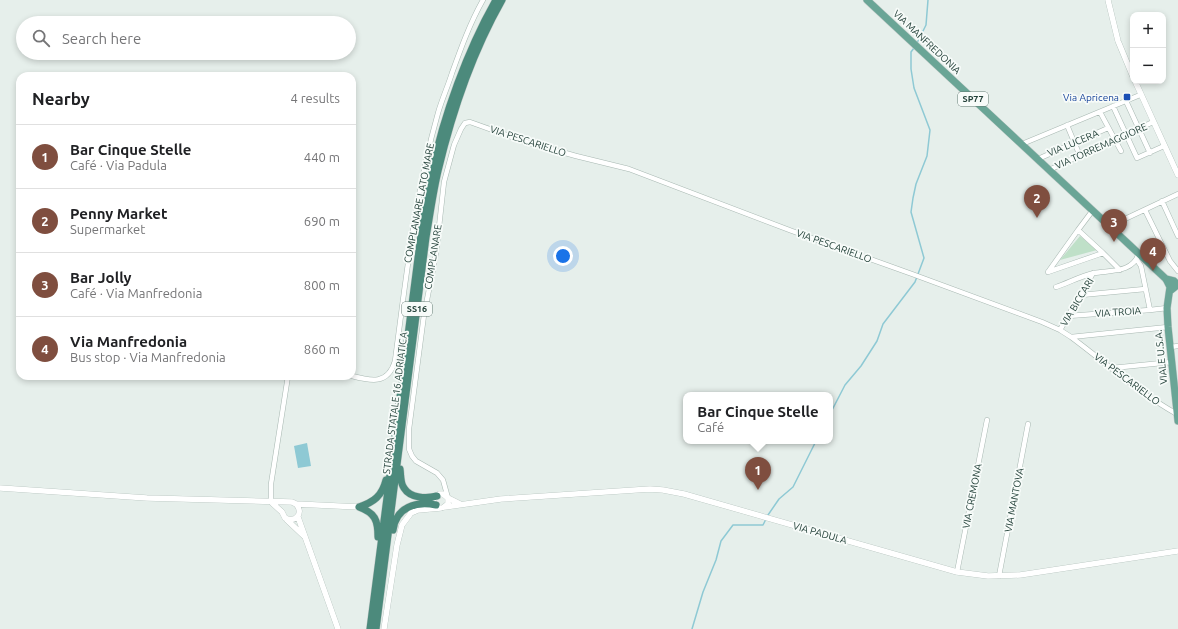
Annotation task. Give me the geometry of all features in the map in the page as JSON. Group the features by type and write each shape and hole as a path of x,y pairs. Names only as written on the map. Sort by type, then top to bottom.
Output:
{"highway":[{"name":"STRADA STATALE 16 ADRIATICA","path":"396,453 420,235 432,171 446,118 465,67 487,16 496,0"},
{"name":"STRADA STATALE 16 ADRIATICA","path":"370,629 381,564 426,237 437,172 451,120 470,69 502,0"},
{"path":"396,453 403,487 407,491 411,494 424,498 438,495"},
{"path":"359,507 372,502 381,494 396,453"},
{"path":"381,564 391,545 396,518 402,511 410,506 422,503 441,507"},
{"path":"359,507 369,512 376,520 381,564"},
{"name":"STRADA STATALE 16 ADRIATICA","path":"376,629 381,564"}],"main road":[{"name":"VIA MANFREDONIA","path":"867,0 1093,210 1110,226 1138,257 1171,286"},
{"name":"VIALE U.S.A.","path":"1171,286 1167,308 1168,327 1174,347 1172,362 1178,417"}],"street":[{"name":"COMPLANARE LATO MARE","path":"356,377 369,381 379,380 388,376 393,369 412,231 432,134 466,34 483,0"},
{"path":"1108,0 1118,40 1130,70"},
{"path":"1136,84 1178,175"},
{"path":"1022,144 1140,95"},
{"path":"1126,101 1150,153"},
{"path":"1114,106 1137,158 1164,146"},
{"path":"1100,112 1121,151"},
{"name":"VIA PESCARIELLO","path":"470,122 526,142 629,169 1060,330 1178,417"},
{"name":"COMPLANARE","path":"443,480 434,471 416,461 412,456 409,450 409,429 424,315 438,236 444,182 460,129 465,123 470,122"},
{"name":"VIA TORREMAGGIORE","path":"1049,170 1153,122"},
{"path":"1067,126 1080,156"},
{"name":"VIA LUCERA","path":"1038,159 1108,128"},
{"path":"1110,226 1178,194"},
{"path":"1162,201 1178,236"},
{"path":"1093,210 1048,272 1103,253"},
{"path":"1145,210 1170,261 1178,271"},
{"path":"1078,230 1120,270"},
{"path":"1138,257 1150,310"},
{"name":"VIA BICCARI","path":"1056,287 1093,273 1120,270 1130,267 1138,257"},
{"name":"VIA BICCARI","path":"1060,330 1093,273"},
{"path":"1081,295 1145,289"},
{"name":"VIA TROIA","path":"1068,316 1167,308"},
{"path":"1071,337 1168,327"},
{"path":"1112,368 1172,362"},
{"path":"287,380 271,484 271,502 306,538"},
{"name":"VIA CREMONA","path":"957,572 987,420"},
{"name":"VIA MANTOVA","path":"999,576 1028,424"},
{"path":"443,480 448,498 448,504 441,507 434,502 443,480"},
{"path":"0,488 147,498 290,502 308,505 359,507"},
{"name":"VIA PADULA","path":"384,629 397,545 402,525 411,513 418,510 501,499 655,489 684,494 957,572 988,576 1020,575 1178,551"},
{"path":"438,495 443,494 460,504"},
{"path":"282,512 285,505 290,502"},
{"path":"296,504 300,510"},
{"path":"308,505 300,510 298,517 338,629"},
{"path":"285,518 290,520 298,517"}],"green space":[{"path":"1080,236 1097,250 1060,260"}],"water":[{"path":"307,443 311,466 298,468 294,446"}],"waterway":[{"path":"917,43 926,25 928,0"},
{"path":"833,408 845,385 861,366 877,341 883,324 915,282 924,258 911,212 916,184 927,156 930,130 914,88 911,69 911,52 914,48"},
{"path":"768,515 779,499 793,487 814,444"},
{"path":"692,629 721,541 733,525 763,525 766,519"}],"place":[{"name":"Via Apricena","path":"1127,97"},
{"name":"Penny Market","path":"1037,218"},
{"name":"Bar Jolly","path":"1114,242"},
{"name":"Via Manfredonia","path":"1153,271"},
{"name":"Bar Cinque Stelle","path":"758,490"}]}
